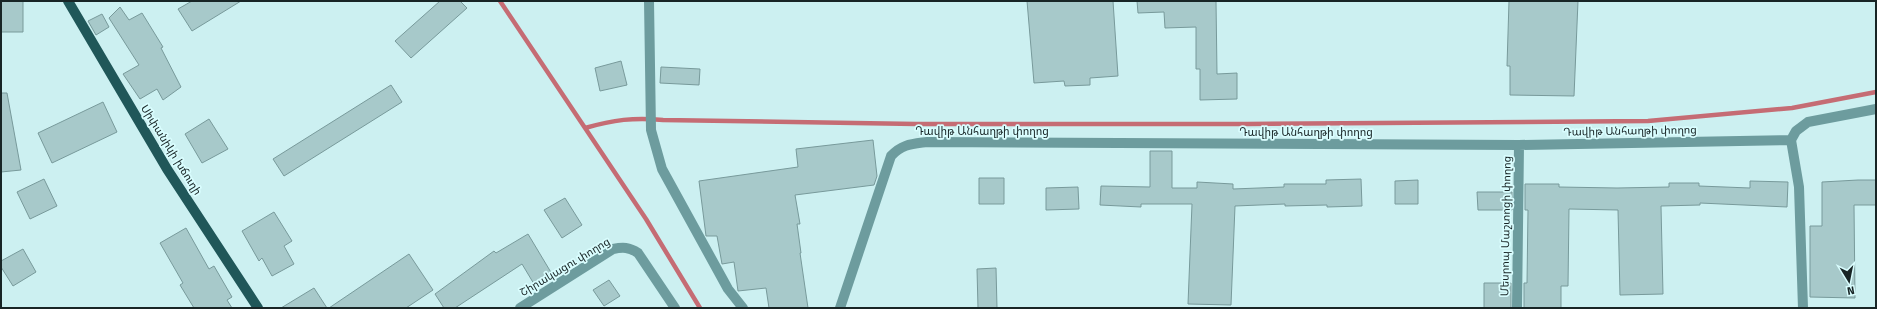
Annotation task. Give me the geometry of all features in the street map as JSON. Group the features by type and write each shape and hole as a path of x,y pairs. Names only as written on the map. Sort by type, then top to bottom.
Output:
{"main road":[{"name":"Սիփանիկի խճուղի","path":"68,1 168,169 258,308"}],"street":[{"path":"649,1 651,130 662,169 728,289 743,308"},
{"path":"1803,308 1799,187 1791,140 1796,131 1808,122 1876,109"},
{"name":"Դավիթ Անհաղթի փողոց","path":"840,308 891,156 898,148 908,144 927,142 1519,145 1791,140"},
{"name":"Մեսրոպ Մաշտոցի փողոց","path":"1517,308 1519,145"},
{"name":"Շիրակացու փողոց","path":"520,308 613,249 623,247 632,249 638,253 675,308"}],"building":[{"path":"1,1 23,1 23,32 1,32"},
{"path":"192,1 241,1 192,31 178,9"},
{"path":"440,1 460,1 467,8 411,58 395,41"},
{"path":"1027,1 1113,1 1118,76 1090,78 1090,85 1065,86 1064,81 1034,83"},
{"path":"1137,1 1216,1 1217,74 1237,73 1237,99 1200,100 1200,69 1196,69 1196,27 1165,28 1164,12 1138,13"},
{"path":"1509,1 1578,1 1574,96 1510,95 1510,66 1507,66"},
{"path":"120,7 129,20 142,13 163,47 161,48 181,87 163,100 157,89 140,99 123,74 139,65 109,18"},
{"path":"102,14 109,27 96,35 88,21"},
{"path":"621,61 627,85 600,91 595,68"},
{"path":"661,67 700,69 699,85 660,83"},
{"path":"391,85 402,102 284,176 273,159"},
{"path":"1,93 7,93 21,170 1,172"},
{"path":"103,102 117,132 52,163 38,133"},
{"path":"209,119 228,149 202,163 185,134"},
{"path":"873,140 877,176 874,185 795,195 800,224 797,224 800,253 808,308 769,308 766,288 738,291 734,262 722,264 717,236 706,236 699,181 798,167 796,149"},
{"path":"1150,151 1172,151 1172,188 1197,188 1197,182 1233,184 1233,189 1284,187 1284,184 1326,184 1326,180 1361,179 1362,206 1285,206 1285,204 1235,206 1231,305 1188,304 1192,204 1141,204 1141,207 1100,205 1101,186 1150,187"},
{"path":"979,178 1004,178 1004,204 979,204"},
{"path":"44,179 57,206 30,219 17,192"},
{"path":"1418,180 1418,204 1395,204 1395,181"},
{"path":"1876,180 1876,205 1854,205 1855,298 1810,297 1810,226 1822,226 1822,182"},
{"path":"1750,181 1788,182 1787,207 1700,203 1700,205 1661,206 1663,294 1620,295 1618,210 1569,209 1568,286 1561,286 1561,308 1524,308 1524,283 1527,283 1528,210 1525,210 1525,184 1559,184 1559,187 1617,188 1669,187 1669,183 1699,183 1699,186 1750,188"},
{"path":"1078,187 1079,209 1046,210 1046,188"},
{"path":"1477,192 1512,192 1512,210 1478,210"},
{"path":"565,198 582,225 562,238 544,210"},
{"path":"274,212 292,241 284,246 294,264 272,276 262,258 259,261 242,231"},
{"path":"186,228 209,269 214,266 232,297 227,300 232,308 194,308 180,285 183,283 160,243"},
{"path":"528,234 552,274 534,284 522,264 455,308 444,308 435,294 494,251 496,253"},
{"path":"23,249 36,272 13,286 1,267 1,261"},
{"path":"409,254 433,290 406,308 329,308"},
{"path":"996,268 997,308 978,308 977,269"},
{"path":"609,280 620,296 604,306 593,290"},
{"path":"1484,283 1511,283 1511,308 1484,308"},
{"path":"314,288 327,308 281,308"}],"waterway":[{"path":"500,1 646,219 700,308"},
{"path":"585,128 614,121 633,119 916,124 1247,124 1648,121 1792,108 1876,92"}]}
